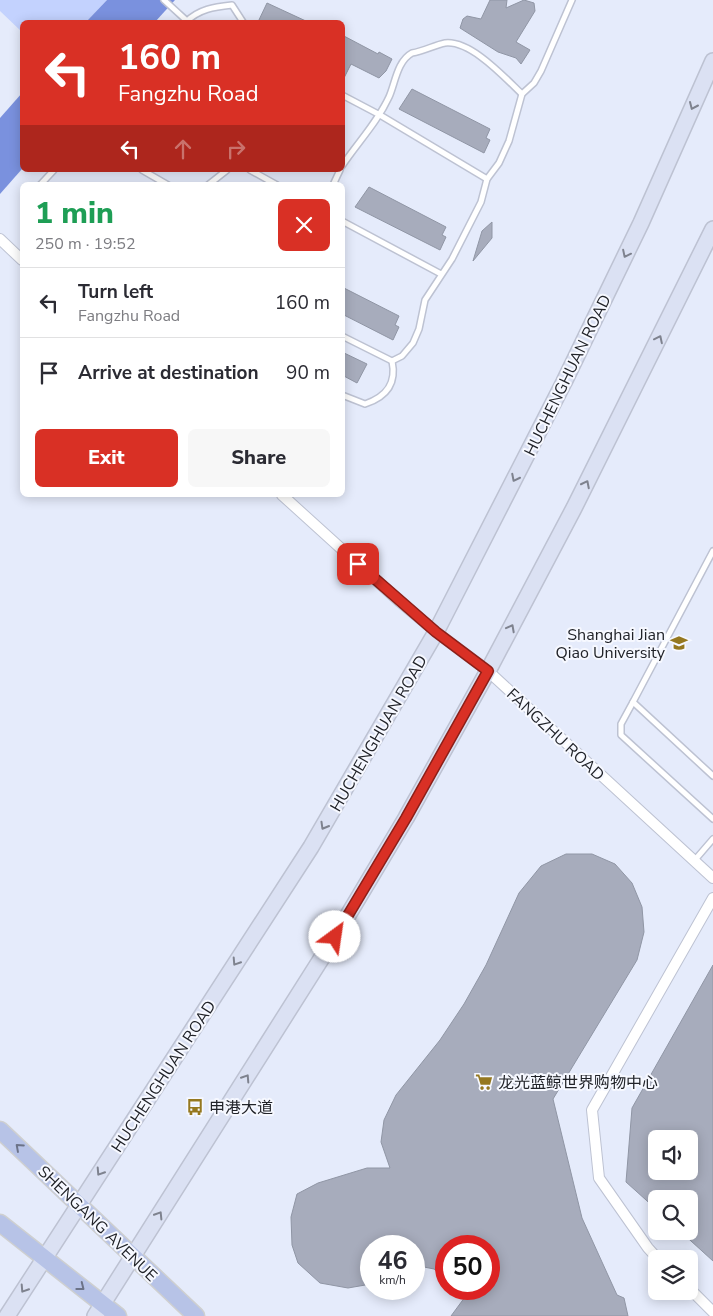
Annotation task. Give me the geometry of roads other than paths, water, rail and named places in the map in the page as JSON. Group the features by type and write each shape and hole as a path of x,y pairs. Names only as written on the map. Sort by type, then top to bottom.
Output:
{"main road":[{"name":"HUCHENGHUAN ROAD","path":"7,1316 311,847 436,632 590,329 641,223 713,61"},
{"path":"99,1310 335,937 406,818 488,671 574,508 712,233"},
{"name":"SHENGANG AVENUE","path":"0,1130 196,1316"},
{"path":"0,1223 44,1258 99,1310 118,1316"}],"street":[{"path":"0,240 20,258"},
{"name":"FANGZHU ROAD","path":"284,497 436,632 488,671 713,878"},
{"path":"650,1250 599,1178 592,1110 713,898"},
{"path":"698,1297 713,1312"}],"lane":[{"path":"164,0 185,20"},
{"path":"392,361 402,356 413,343 419,329 425,300 452,259 481,202 487,179 499,163 509,141 522,94 534,83 541,71 572,0"},
{"path":"190,20 204,10 232,4 242,20"},
{"path":"345,162 380,115 390,95 396,76 408,55 446,43 454,44 474,52 489,63 522,94"},
{"path":"345,97 380,115 487,179"},
{"path":"43,182 52,172"},
{"path":"145,172 163,182"},
{"path":"212,182 224,172"},
{"path":"254,172 272,182"},
{"path":"345,223 441,274"},
{"path":"345,338 392,361 394,368 390,386 376,400 365,404 345,396"},
{"path":"713,552 621,724 621,735 713,819"},
{"path":"633,702 713,776"},
{"path":"694,860 713,839"}],"water":[{"path":"107,0 175,0 157,20 88,20"},
{"path":"20,95 20,171 0,194 0,118"}],"place":[{"name":"Shanghai Jian Qiao University","path":"679,643"},
{"name":"龙光蓝鲸世界购物中心","path":"484,1082"},
{"name":"申港大道","path":"195,1107"}]}
